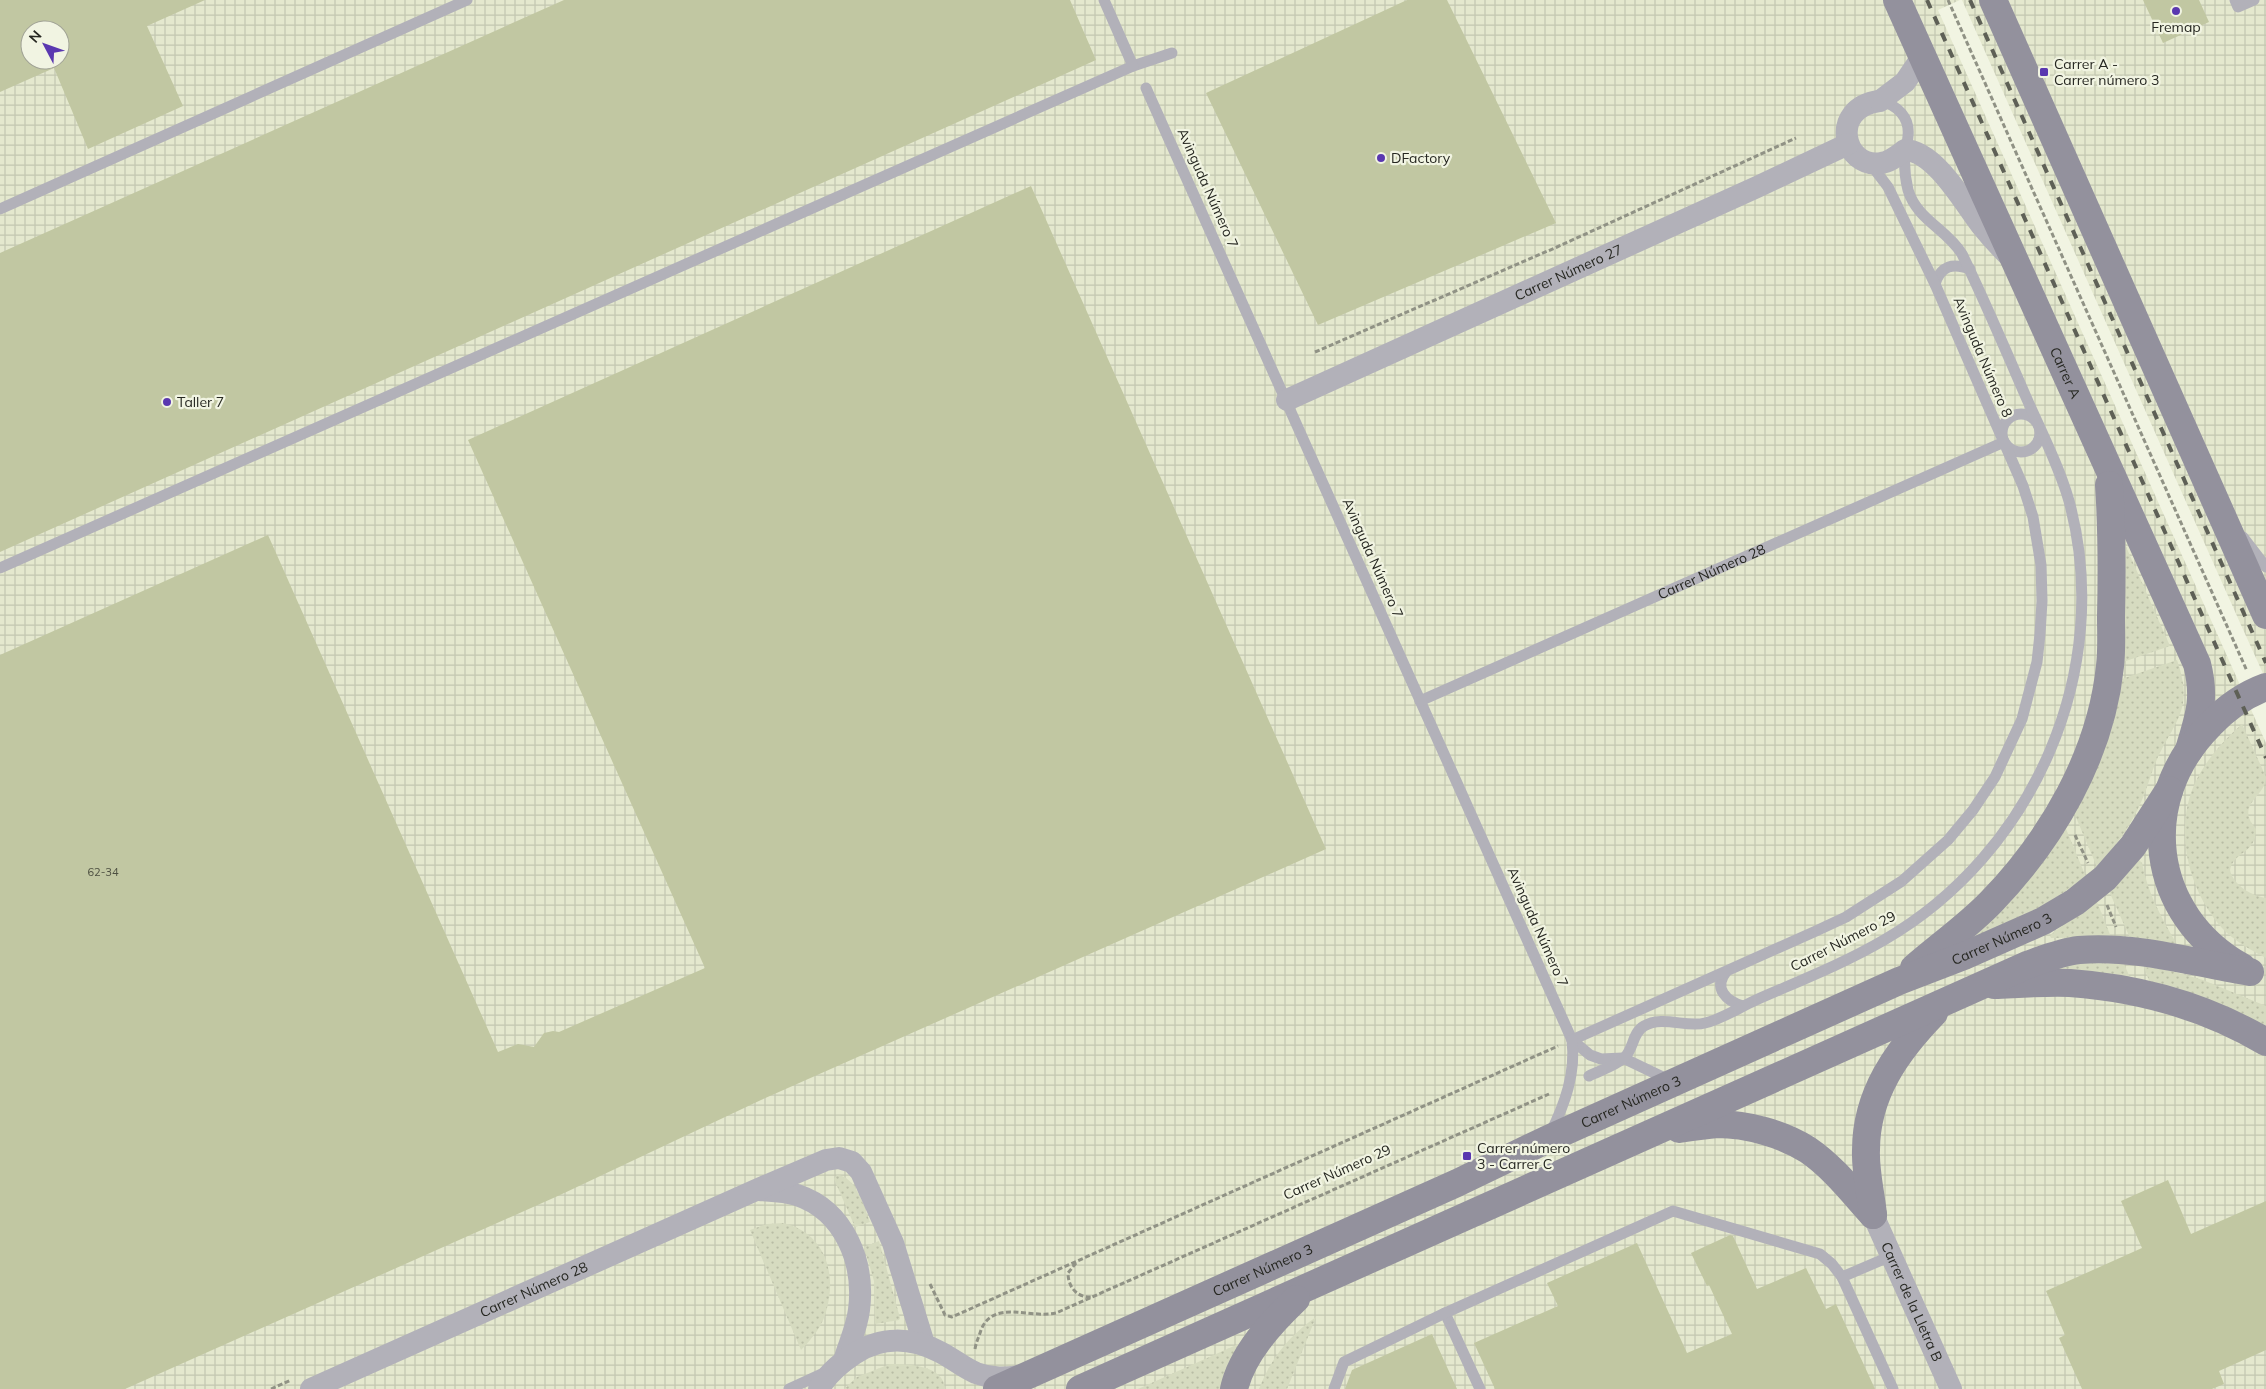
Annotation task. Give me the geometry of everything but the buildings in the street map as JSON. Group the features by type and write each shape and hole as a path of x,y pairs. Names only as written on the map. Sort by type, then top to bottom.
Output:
{"main road":[{"name":"Carrer A","path":"1898,0 1922,58 2019,268 2197,664 2203,685 2202,699 2189,750"},
{"path":"1993,0 2220,507 2266,615"},
{"path":"1899,981 1972,920 2014,876 2036,848 2065,803 2088,756 2103,704 2110,666 2113,547 2109,468"},
{"path":"2258,975 2228,959 2210,946 2183,914 2165,872 2161,850 2161,826 2169,790 2189,750 2206,728 2237,701 2266,687"},
{"name":"Carrer Número 3","path":"994,1383 1030,1375 1449,1187 1546,1140 1899,981 2043,921 2075,902 2098,885 2120,862 2169,790"},
{"path":"1080,1389 1982,985 2044,959 2079,950 2110,950 2145,953 2258,975"},
{"path":"1982,985 2069,983 2137,992 2206,1012 2266,1042"},
{"path":"1873,1215 1866,1151 1872,1105 1882,1080 1896,1056 1944,1003"},
{"path":"1653,1132 1718,1124 1766,1132 1787,1139 1808,1150 1831,1170 1873,1215"},
{"path":"1234,1389 1246,1361 1260,1338 1276,1318 1307,1288"}],"street":[{"path":"1922,58 1906,82 1879,101 1860,106 1853,113 1846,131 1848,144 1860,158 1869,162 1880,163 1890,160 1905,150 1911,150 1928,159 1955,188 1983,227 2019,268"},
{"name":"Carrer Número 27","path":"1286,400 1757,188 1848,144"},
{"name":"Carrer Número 28","path":"311,1389 756,1190 826,1160 839,1158 852,1162 861,1172 893,1243 924,1344"},
{"path":"756,1190 781,1191 799,1196 825,1213 845,1232 856,1257 860,1291 859,1311 839,1365"},
{"name":"Carrer de la Lletra B","path":"1873,1215 1951,1389"},
{"path":"819,1389 839,1365 862,1349 884,1341 905,1340 924,1344 994,1383"}],"lane":[{"path":"0,209 467,0"},
{"path":"1104,0 1133,66"},
{"path":"2234,0 2238,7 2254,0"},
{"path":"0,568 1133,66 1172,53"},
{"name":"Avinguda Número 7","path":"1146,88 1572,1040 1574,1052 1570,1085 1557,1119 1546,1140"},
{"path":"1879,101 1897,108 1904,115 1908,125 1905,150"},
{"name":"Avinguda Número 8","path":"1905,150 1908,190 1916,207 1922,215 1957,244 1970,269 2039,426"},
{"name":"Avinguda Número 8","path":"1869,162 1888,187 1935,284 2004,442"},
{"path":"1935,284 1938,276 1947,267 1953,265 1970,269"},
{"path":"2025,414 2036,420 2039,426 2040,432 2037,445 2026,452 2013,451 2004,442 2002,436 2004,424 2013,416 2025,414"},
{"name":"Carrer Número 29","path":"1624,1058 1633,1037 1641,1027 1652,1022 1706,1023 1853,956 1910,924 1957,885 2004,834 2036,783 2049,755 2073,683 2079,638 2081,591 2079,558 2069,501 2039,426"},
{"name":"Carrer Número 29","path":"1572,1040 1846,917 1902,881 1948,840 1973,810 1995,777 2011,746 2030,691 2037,662 2042,600 2041,565 2024,486 2004,442"},
{"name":"Carrer Número 28","path":"1420,701 2004,442"},
{"path":"2220,507 2266,567"},
{"path":"1726,972 1720,982 1720,988 1728,1000 1742,1006"},
{"name":"Avinguda Número 7","path":"1572,1040 1590,1055 1601,1059 1624,1058 1676,1082"},
{"path":"1589,1076 1624,1058"},
{"path":"1334,1389 1344,1362 1445,1313 1673,1211 1820,1254 1832,1264 1842,1277 1893,1389"},
{"path":"1842,1277 1891,1256"},
{"path":"1445,1313 1480,1389"},
{"path":"789,1389 839,1365"}],"path":[{"path":"1948,0 2246,668"},
{"name":"Carrer Número 27","path":"1315,352 1557,247 1796,138"},
{"path":"2073,832 2089,864"},
{"path":"2106,904 2117,930"},
{"name":"Carrer Número 29","path":"936,1296 945,1315 952,1317 1572,1040"},
{"name":"Carrer Número 29","path":"994,1383 982,1370 977,1362 975,1353 976,1343 983,1326 996,1314 1004,1312 1048,1315 1095,1296 1570,1085"},
{"path":"1078,1261 1068,1273 1070,1286 1080,1295 1095,1296"}],"shaded area":[{"path":"0,0 1960,0 1938,10 2266,743 2266,1389 0,1389"},
{"path":"1962,0 2266,0 2266,680 2241,625"},
{"path":"2124,542 2170,646 2120,663"},
{"path":"2177,660 2184,692 2180,715 2155,764 2138,810 2116,844 2097,867 2072,808 2116,681"},
{"path":"2242,724 2266,777 2265,784 2249,807 2250,820 2256,829 2255,837 2249,848 2232,864 2230,870 2235,880 2244,889 2266,898 2266,958 2232,937 2211,914 2201,898 2194,881 2186,845 2185,826 2187,808 2196,780 2213,754"},
{"path":"2064,824 2086,877 2036,911 1952,946"},
{"path":"2139,860 2142,863 2155,904 2175,941 2174,944 2130,938 2109,891"},
{"path":"2097,902 2111,937 2051,938 2050,936 2055,931"},
{"path":"2086,963 2124,964 2132,982 2053,973 2052,966"},
{"path":"2144,967 2168,970 2203,980 2266,1006 2266,1033 2151,986"},
{"path":"837,1175 844,1177 854,1186 870,1222 855,1227 834,1179"},
{"path":"783,1223 797,1228 817,1244 824,1255 830,1280 830,1294 823,1320 801,1350 750,1230 767,1224"},
{"path":"879,1241 900,1318 899,1320 875,1324 874,1281 864,1247"},
{"path":"1316,1317 1287,1389 1259,1389 1269,1367 1282,1348 1297,1332"},
{"path":"1245,1341 1222,1389 1138,1389"},
{"path":"890,1364 915,1366 932,1371 939,1375 945,1389 844,1389 857,1377"}],"railway":[{"path":"1927,0 2266,758"},
{"path":"1970,0 2266,663"}],"place":[{"name":"Fremap","path":"2176,11"},
{"name":"Carrer A - Carrer número 3","path":"2044,72"},
{"name":"DFactory","path":"1381,158"},
{"name":"Taller 7","path":"167,402"},
{"name":"Carrer número 3 - Carrer C","path":"1467,1156"}]}
